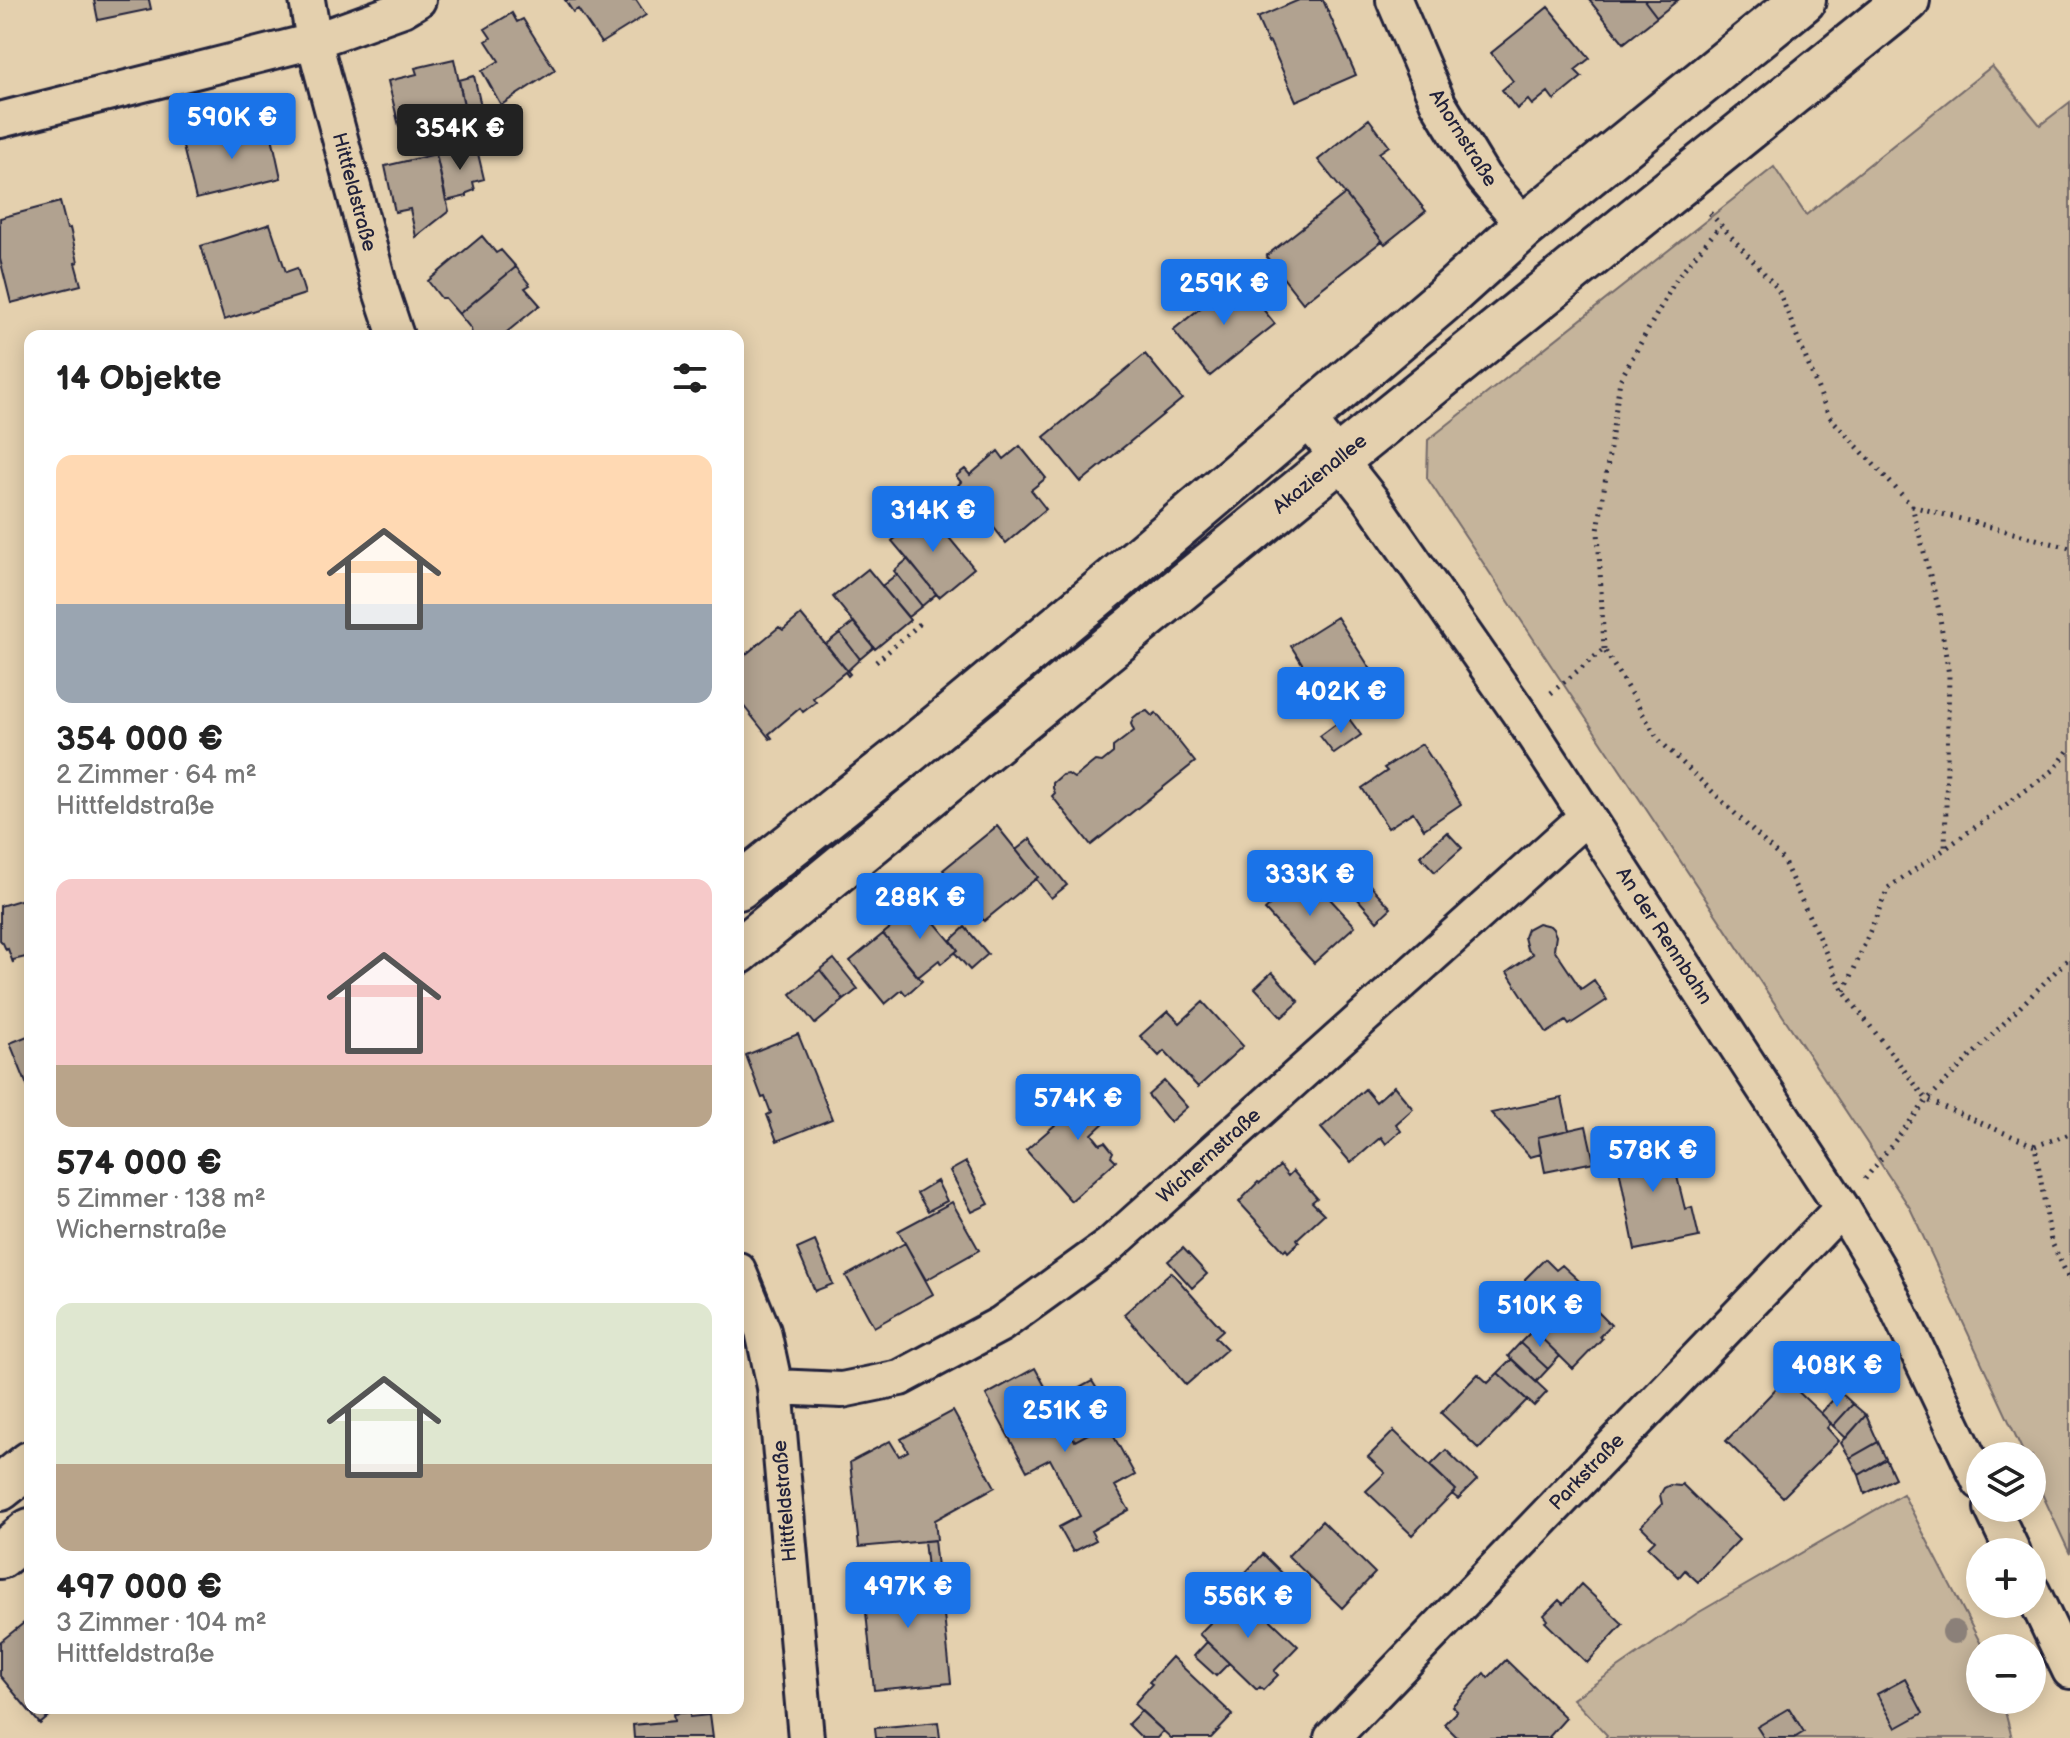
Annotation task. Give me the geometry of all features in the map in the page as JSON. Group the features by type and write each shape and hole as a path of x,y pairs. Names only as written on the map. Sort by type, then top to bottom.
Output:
{"main road":[{"path":"744,882 1117,578 1442,301 1525,226 1803,0"},
{"name":"Akazienallee","path":"744,947 1340,458 1907,0"},
{"path":"0,1488 24,1469"},
{"path":"0,1556 24,1536"}],"street":[{"name":"Hittfeldstraße","path":"307,0 314,41 394,330"},
{"path":"0,120 314,41 403,9 418,0"},
{"name":"Ahornstraße","path":"1394,0 1438,103 1483,177 1525,226"},
{"name":"An der Rennbahn","path":"1305,416 1340,458 1522,717 1842,1208 1880,1272 1966,1453"},
{"name":"Wichernstraße","path":"775,1387 842,1390 900,1378 1001,1324 1110,1245 1586,817"},
{"name":"Parkstraße","path":"1332,1738 1842,1208"},
{"name":"Hittfeldstraße","path":"744,1285 763,1331 775,1387 806,1738"},
{"path":"2045,1618 2070,1671"}],"path":[{"path":"1945,849 1949,675 1938,606 1912,506 1829,416 1778,289 1721,225 1678,276 1620,380 1598,531 1604,649 1658,739 1783,860 1844,992 1927,1100 2035,1146 2070,1134"},
{"path":"1912,506 2070,548"},
{"path":"876,662 922,622"},
{"path":"893,634 898,642"},
{"path":"1522,717 1604,649"},
{"path":"1844,992 1888,888 2055,769 2070,748"},
{"path":"1842,1208 1927,1100 2070,957"},
{"path":"2035,1146 2051,1241 2070,1281"}],"shaded area":[{"path":"1992,66 2040,125 2070,102 2070,1554 2046,1502 2046,1442 2019,1442 1910,1208 1427,478 1428,440 1774,167 1806,215"},
{"path":"1903,1494 1976,1634 1966,1634 1966,1714 2006,1714 2012,1738 1605,1738 1607,1735 1573,1699 1696,1614"}],"building":[{"path":"94,0 149,0 151,9 98,20"},
{"path":"565,0 636,0 646,15 601,43 578,9 573,12"},
{"path":"1299,0 1323,0 1356,75 1296,101 1257,18"},
{"path":"1589,0 1644,0 1657,17 1624,43"},
{"path":"1644,0 1678,0 1657,17"},
{"path":"1548,7 1590,58 1575,70 1582,77 1554,100 1548,92 1532,105 1528,100 1517,109 1502,90 1513,81 1491,53"},
{"path":"512,13 517,22 523,19 555,70 501,105 482,71 499,61 486,41 491,38 485,29"},
{"path":"454,59 465,110 399,126 388,81 417,74 415,68"},
{"path":"474,76 481,106 465,110 459,80"},
{"path":"448,114 452,131 420,139 417,121"},
{"path":"1369,119 1389,146 1379,153 1426,211 1385,244 1318,160"},
{"path":"259,124 271,132 281,178 196,199 182,143"},
{"path":"476,145 484,179 473,182 475,190 467,196 446,201 436,154"},
{"path":"436,154 449,211 416,237 410,209 395,212 385,166"},
{"path":"1345,194 1382,241 1303,303 1266,256"},
{"path":"60,202 67,229 70,228 81,285 11,303 0,259 0,218"},
{"path":"270,224 286,272 297,268 305,294 224,320 201,246"},
{"path":"482,236 496,253 501,250 516,267 459,314 428,281"},
{"path":"516,267 530,285 525,288 540,305 509,330 471,330 459,314"},
{"path":"1238,278 1275,324 1210,376 1173,330"},
{"path":"1145,354 1182,399 1081,482 1044,437"},
{"path":"1020,446 1046,478 1031,490 1046,509 1006,543 984,515 980,519 968,504 971,501 958,485 961,482 956,476 965,469 970,475 998,451 1004,459"},
{"path":"928,512 974,568 939,597 892,541"},
{"path":"908,559 936,594 922,606 894,571"},
{"path":"868,569 910,620 875,649 833,597"},
{"path":"897,574 922,606 908,617 882,586"},
{"path":"801,615 850,674 848,676 845,672 813,698 816,702 803,712 800,708 769,734 770,739 744,706 744,656 779,627 783,630"},
{"path":"1337,617 1379,682 1333,712 1291,646"},
{"path":"854,622 874,647 860,659 840,633"},
{"path":"840,633 860,659 847,671 826,644"},
{"path":"1147,711 1152,716 1156,713 1195,762 1091,845 1052,796 1055,793 1053,783 1062,775 1068,774 1074,778 1095,761 1102,762 1113,753 1113,747 1134,731 1131,724 1133,718"},
{"path":"1347,716 1361,735 1334,754 1320,736"},
{"path":"1422,744 1461,804 1424,829 1413,812 1388,828 1362,788 1387,771 1384,768"},
{"path":"997,826 1038,877 984,921 943,870"},
{"path":"1447,832 1462,848 1435,872 1420,856"},
{"path":"1030,839 1067,885 1051,898 1016,850"},
{"path":"1356,870 1391,908 1377,921 1343,882"},
{"path":"1306,873 1355,926 1314,963 1265,910"},
{"path":"24,899 24,957 13,960 13,963 8,949 0,940 0,906"},
{"path":"919,904 958,950 918,977 883,934"},
{"path":"1538,923 1553,929 1556,936 1554,949 1581,989 1594,980 1607,1000 1569,1025 1566,1021 1547,1033 1507,972 1533,954 1527,949 1524,937 1527,929"},
{"path":"965,927 988,954 970,970 955,953 958,950 951,940"},
{"path":"883,934 922,981 906,995 902,990 885,1004 850,961"},
{"path":"834,959 858,989 844,1000 820,970"},
{"path":"820,970 844,1000 815,1024 791,994"},
{"path":"1272,972 1299,1002 1282,1017 1255,988"},
{"path":"1203,1002 1243,1046 1198,1087 1164,1051 1159,1056 1140,1036 1168,1011 1180,1023"},
{"path":"798,1034 832,1119 777,1141 767,1115 771,1113 746,1055"},
{"path":"24,1037 24,1078 10,1043"},
{"path":"1099,1079 1123,1105 1092,1134 1100,1144 1105,1142 1116,1161 1071,1201 1026,1150 1071,1111 1068,1107"},
{"path":"1164,1081 1187,1107 1170,1122 1148,1095"},
{"path":"1394,1086 1413,1109 1396,1124 1401,1131 1386,1144 1381,1137 1351,1163 1321,1128 1365,1089 1376,1102"},
{"path":"1562,1098 1569,1130 1538,1137 1541,1154 1530,1157 1491,1113"},
{"path":"1586,1126 1594,1162 1545,1172 1538,1137"},
{"path":"1647,1136 1649,1143 1664,1140 1666,1149 1670,1148 1685,1209 1692,1207 1699,1237 1635,1250 1614,1143"},
{"path":"966,1162 989,1204 972,1212 950,1171"},
{"path":"1280,1166 1288,1176 1293,1171 1317,1198 1312,1202 1324,1214 1297,1239 1299,1242 1288,1252 1239,1202 1258,1182"},
{"path":"937,1181 947,1201 928,1211 917,1193"},
{"path":"952,1202 979,1250 926,1280 898,1231"},
{"path":"815,1241 833,1284 815,1291 797,1249"},
{"path":"905,1243 933,1294 874,1327 846,1276"},
{"path":"1183,1248 1207,1274 1192,1288 1168,1261"},
{"path":"1545,1259 1556,1270 1562,1265 1589,1290 1582,1296 1611,1325 1573,1369 1522,1319 1524,1317 1513,1305 1515,1299 1526,1290 1525,1279"},
{"path":"1171,1272 1223,1330 1215,1337 1227,1349 1186,1385 1124,1314"},
{"path":"1533,1330 1560,1356 1548,1369 1520,1343"},
{"path":"1520,1343 1548,1369 1536,1382 1508,1356"},
{"path":"1512,1359 1547,1392 1534,1406 1498,1373"},
{"path":"1035,1368 1075,1441 1107,1424 1135,1475 1115,1486 1129,1510 1091,1531 1096,1540 1073,1552 1059,1527 1080,1516 1050,1459 1027,1471 986,1395"},
{"path":"1498,1373 1527,1400 1479,1449 1441,1413 1478,1374 1488,1383"},
{"path":"1785,1379 1831,1423 1827,1428 1839,1441 1783,1497 1726,1441"},
{"path":"1092,1381 1116,1419 1075,1441 1054,1402"},
{"path":"1840,1392 1853,1404 1833,1426 1821,1413"},
{"path":"1853,1404 1866,1415 1846,1438 1833,1426"},
{"path":"953,1411 995,1487 935,1520 937,1540 859,1547 850,1462 890,1441 899,1456 908,1451 901,1439"},
{"path":"1866,1415 1878,1442 1850,1458 1841,1443"},
{"path":"1394,1431 1456,1490 1412,1535 1366,1491 1385,1473 1368,1457"},
{"path":"1878,1442 1886,1459 1859,1475 1850,1458"},
{"path":"1446,1450 1477,1480 1458,1499 1452,1494 1456,1490 1430,1466"},
{"path":"1886,1459 1895,1478 1865,1494 1859,1475"},
{"path":"1682,1484 1739,1540 1698,1582 1685,1570 1679,1577 1648,1547 1655,1540 1641,1526 1662,1504 1660,1495 1664,1488"},
{"path":"1322,1521 1375,1573 1342,1608 1288,1556"},
{"path":"934,1540 951,1683 874,1690 863,1583 928,1577 924,1541"},
{"path":"1263,1554 1293,1584 1276,1601 1246,1572"},
{"path":"1581,1584 1623,1624 1587,1663 1545,1622 1548,1620 1544,1615 1559,1600 1563,1604"},
{"path":"1237,1588 1298,1646 1274,1671 1278,1675 1263,1690 1260,1687 1257,1690 1199,1634 1217,1616 1214,1613"},
{"path":"24,1623 24,1705 0,1676 0,1642"},
{"path":"1207,1642 1229,1663 1216,1676 1194,1656"},
{"path":"1172,1657 1233,1715 1211,1738 1171,1738 1134,1704"},
{"path":"1506,1660 1566,1718 1551,1738 1458,1738 1444,1724 1457,1711 1452,1706 1484,1673 1488,1678"},
{"path":"1905,1679 1923,1713 1896,1728 1877,1694"},
{"path":"1789,1708 1804,1732 1794,1738 1764,1738 1757,1727"},
{"path":"1141,1711 1163,1731 1157,1738 1142,1738 1128,1724"},
{"path":"32,1714 52,1714 40,1724"},
{"path":"673,1714 690,1714 690,1717 709,1715 712,1738 634,1738 633,1725 674,1721"},
{"path":"938,1722 940,1738 876,1738 875,1728"}]}
